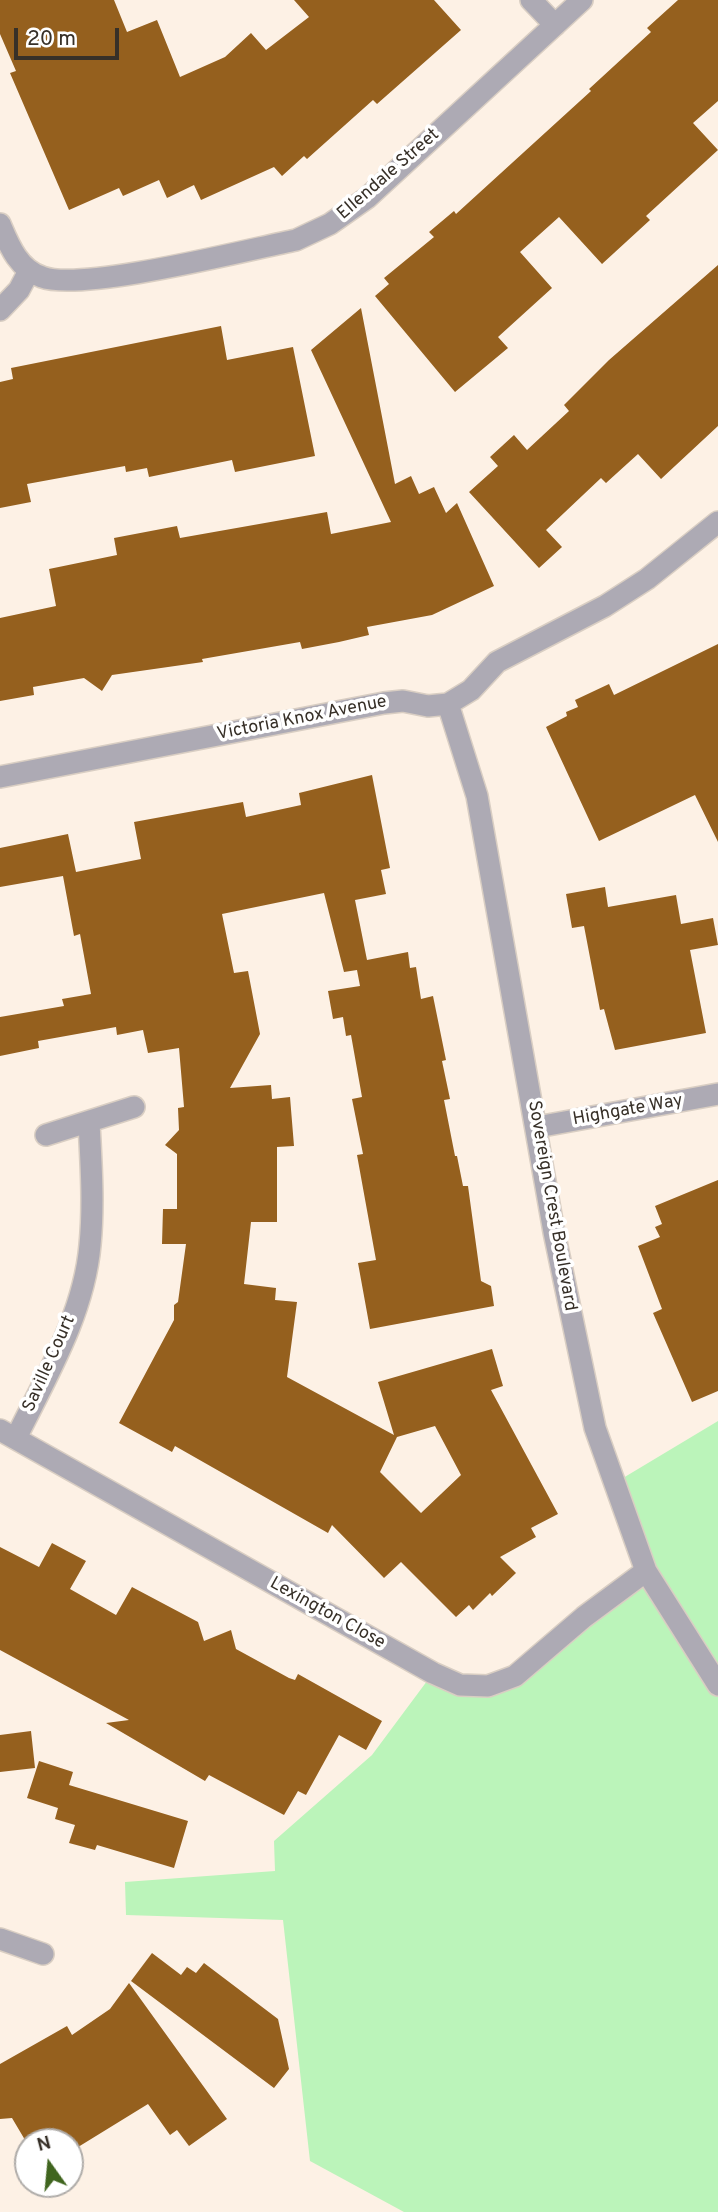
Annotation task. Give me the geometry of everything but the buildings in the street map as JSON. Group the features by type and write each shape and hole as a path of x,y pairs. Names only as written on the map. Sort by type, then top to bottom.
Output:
{"street":[{"path":"531,0 555,25"},
{"name":"Ellendale Street","path":"29,271 58,281 96,279 296,240 313,233 367,198 582,0"},
{"path":"0,224 19,261 29,271 19,290 0,310"},
{"path":"448,704 471,690 497,662 605,606 647,579 718,522"},
{"name":"Victoria Knox Avenue","path":"0,777 384,703 403,701 428,706 448,704"},
{"name":"Sovereign Crest Boulevard","path":"448,704 474,780 584,1388 613,1485 646,1571 718,1685"},
{"name":"Highgate Way","path":"537,1127 718,1094"},
{"path":"46,1135 134,1107"},
{"name":"Saville Court","path":"8,1434 62,1345 84,1278 90,1246 89,1122"},
{"name":"Lexington Close","path":"8,1434 433,1673 460,1685 488,1686 515,1676 584,1617 646,1571"},
{"path":"0,1939 43,1954"}],"green space":[{"path":"718,1421 718,2212 404,2212 310,2161 283,1920 126,1915 125,1882 275,1871 274,1841 372,1755 433,1673 488,1686 646,1571 613,1484"}]}
